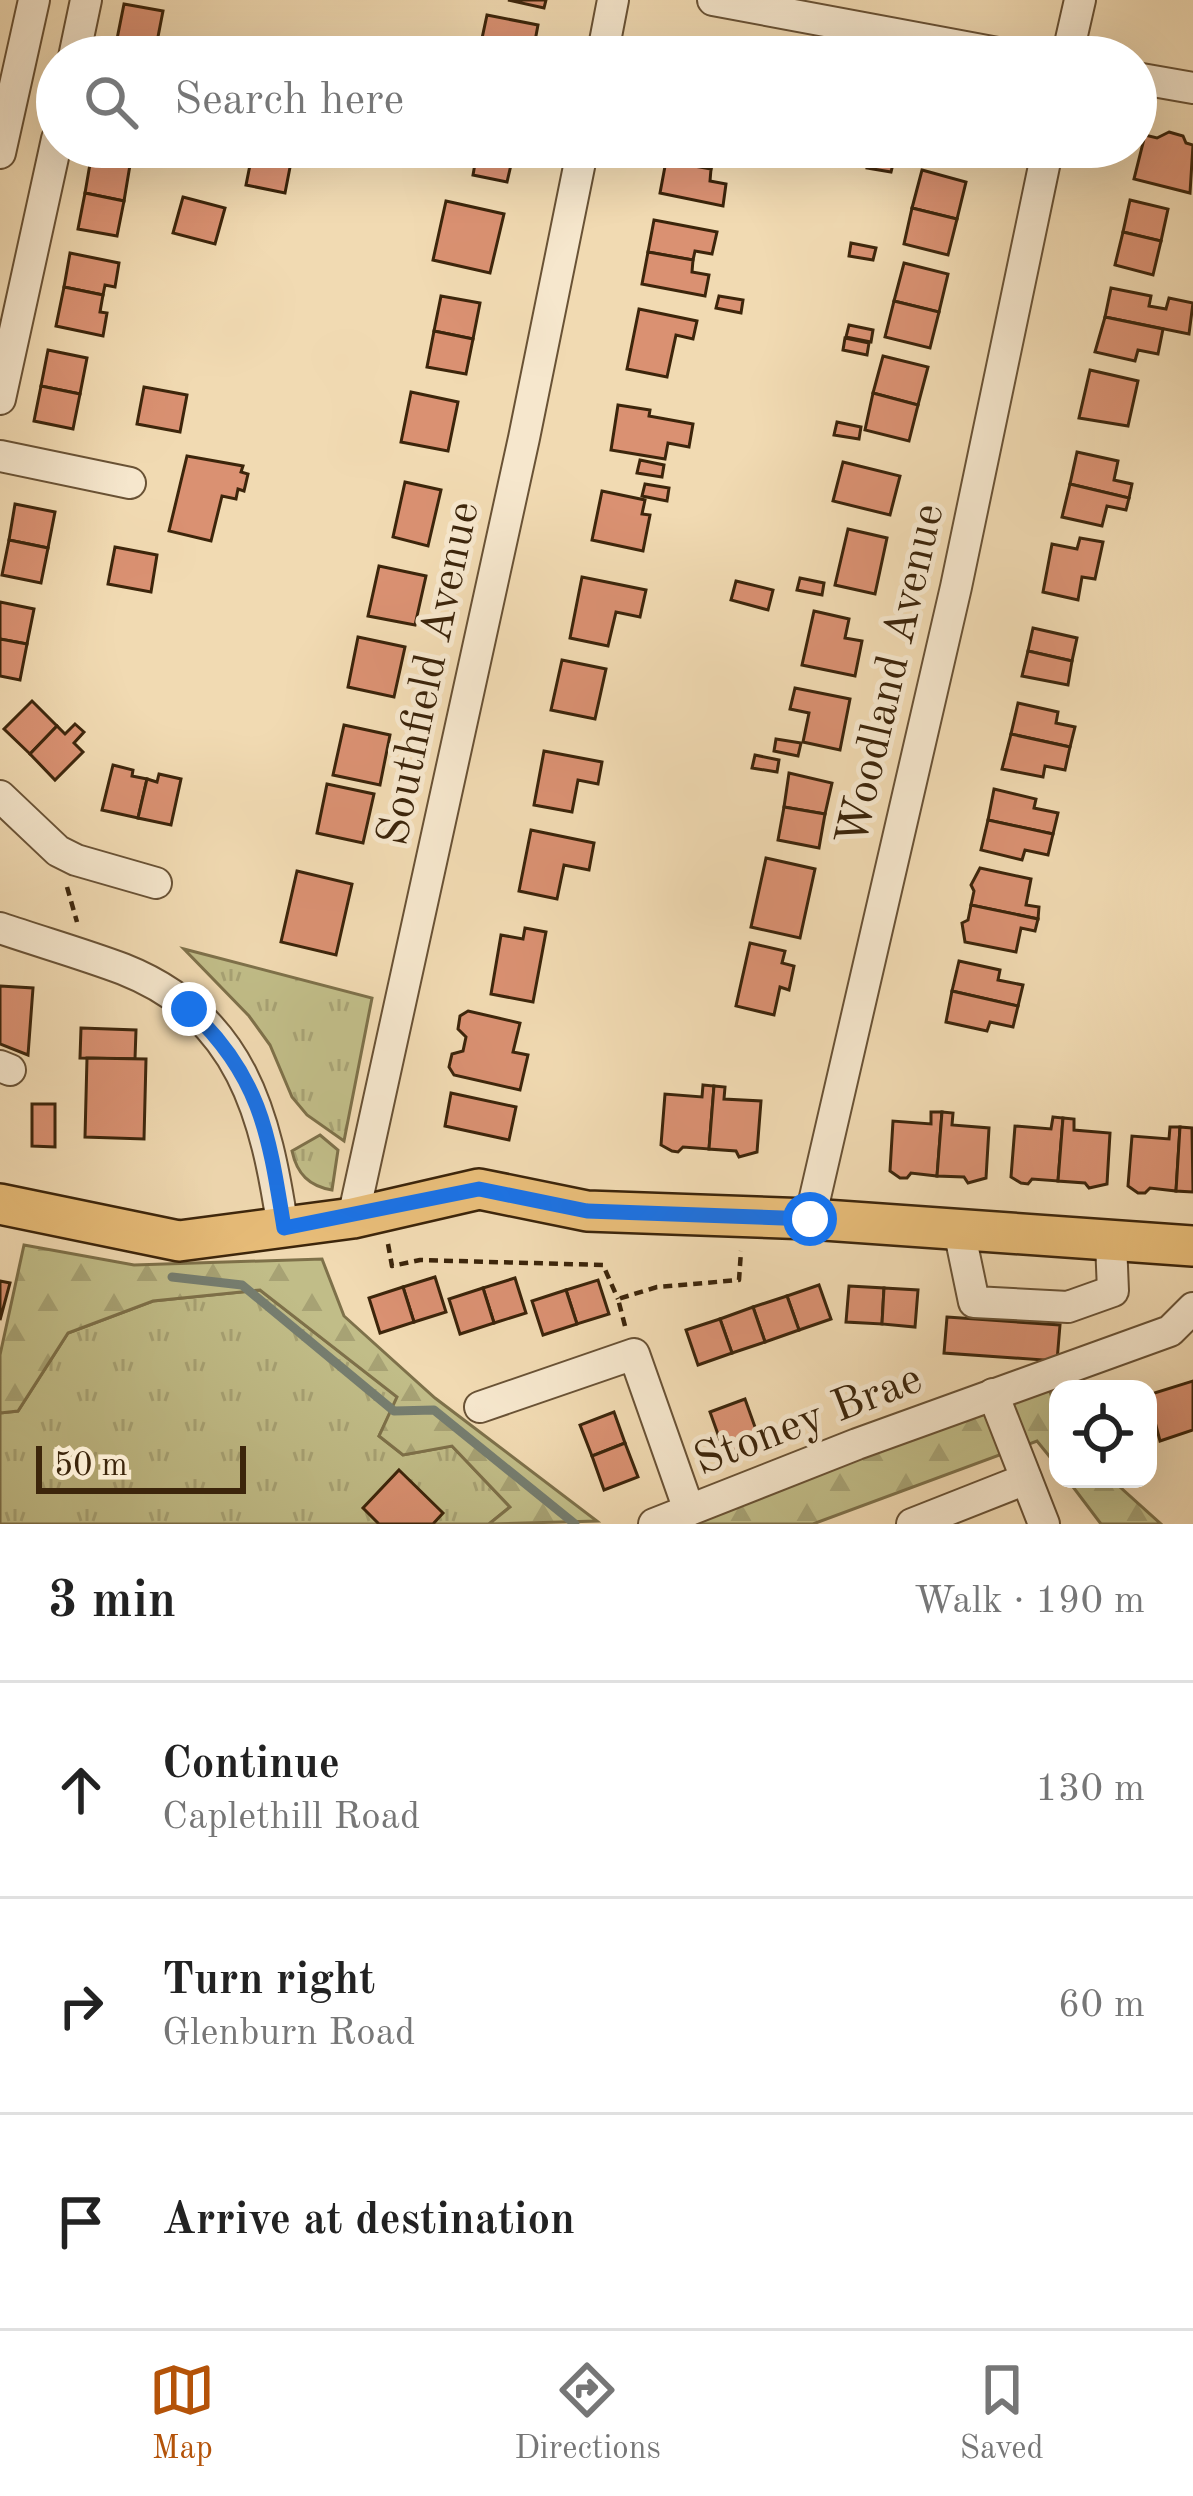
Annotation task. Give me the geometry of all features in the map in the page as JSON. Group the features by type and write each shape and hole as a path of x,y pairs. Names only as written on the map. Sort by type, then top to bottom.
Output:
{"main road":[{"path":"0,1204 179,1241 367,1214 479,1189 587,1211 810,1219 1193,1246"}],"street":[{"path":"0,153 34,0"},
{"path":"78,36 86,0"},
{"path":"606,36 613,0"},
{"path":"713,0 906,36"},
{"path":"1072,36 1080,0"},
{"path":"1157,82 1193,88"},
{"path":"0,399 51,168"},
{"name":"Southfield Avenue","path":"367,1214 579,168"},
{"name":"Woodland Avenue","path":"810,1219 956,587 1044,168"},
{"path":"0,456 130,483"},
{"path":"0,796 58,851 156,884"},
{"path":"0,928 126,970 189,1009 230,1051 265,1126 284,1228"},
{"path":"959,1230 974,1302 1068,1307 1113,1291 1112,1242"},
{"name":"Stoney Brae","path":"654,1524 1169,1331 1190,1314"},
{"path":"481,1407 634,1354 689,1510"},
{"name":"Stoney Brae","path":"993,1394 1044,1524"},
{"path":"912,1524 1026,1479"}],"path":[{"path":"58,851 86,957"},
{"path":"367,1214 392,1266 420,1260 603,1265 634,1354"},
{"path":"617,1299 657,1287 739,1280 742,1246 736,1219"}],"green space":[{"path":"184,949 372,998 344,1141 307,1115 292,1097 270,1045 249,1016"},
{"path":"320,1135 338,1150 332,1190 305,1178 292,1151"},
{"path":"24,1245 134,1265 322,1259 344,1316 435,1398 597,1521 489,1524 510,1507 452,1446 403,1455 379,1436 397,1397 260,1290 153,1301 68,1333 18,1411 0,1413 0,1355"},
{"path":"260,1290 398,1397 379,1436 403,1455 452,1446 510,1507 489,1524 0,1524 0,1413 18,1411 68,1333 153,1301"},
{"path":"1048,1386 1049,1456 1037,1441 813,1524 672,1524"},
{"path":"1074,1488 1121,1488 1161,1524 1101,1524"}],"building":[{"path":"508,0 546,0 544,8"},
{"path":"124,4 163,11 158,36 118,36"},
{"path":"487,15 538,25 536,36 482,36"},
{"path":"1169,132 1193,145 1190,193 1134,179 1137,168 1157,168 1157,138"},
{"path":"89,168 130,168 124,201 85,193"},
{"path":"249,168 290,168 285,193 246,185"},
{"path":"474,168 510,168 507,182 473,175"},
{"path":"665,168 711,169 710,181 726,184 723,206 660,193"},
{"path":"922,170 966,182 957,219 912,208"},
{"path":"85,193 124,201 117,236 78,229"},
{"path":"183,197 225,208 215,244 173,233"},
{"path":"1130,200 1168,209 1161,241 1123,232"},
{"path":"446,201 504,214 490,273 433,260"},
{"path":"912,208 957,219 948,255 904,244"},
{"path":"654,220 717,232 712,254 695,251 693,260 648,252"},
{"path":"1123,232 1161,241 1153,275 1115,265"},
{"path":"851,243 876,248 873,260 849,256"},
{"path":"648,252 693,260 692,272 709,275 705,296 642,284"},
{"path":"70,253 119,263 115,287 105,285 103,295 64,287"},
{"path":"904,263 948,274 939,312 894,301"},
{"path":"64,287 103,295 100,312 107,313 103,336 56,326"},
{"path":"1111,288 1151,296 1149,306 1166,309 1169,298 1193,303 1189,334 1105,317"},
{"path":"441,296 480,303 473,339 434,331"},
{"path":"719,296 743,300 741,313 716,308"},
{"path":"894,301 939,312 930,348 885,337"},
{"path":"639,309 697,321 693,339 676,335 667,377 627,369"},
{"path":"1105,317 1163,329 1158,354 1138,350 1135,361 1095,352"},
{"path":"849,325 873,330 871,342 846,337"},
{"path":"434,331 473,339 466,374 427,367"},
{"path":"845,338 869,343 867,355 843,350"},
{"path":"48,350 87,358 80,394 41,386"},
{"path":"883,356 928,367 918,405 873,393"},
{"path":"1090,370 1138,381 1128,426 1079,418"},
{"path":"41,386 80,394 73,429 34,421"},
{"path":"144,387 187,395 180,432 137,424"},
{"path":"411,392 458,402 448,451 401,442"},
{"path":"873,393 918,405 909,441 865,430"},
{"path":"618,405 693,424 689,447 668,443 665,459 611,450"},
{"path":"837,422 861,427 859,439 834,435"},
{"path":"1077,452 1118,461 1114,480 1132,484 1129,498 1070,484"},
{"path":"187,456 243,466 241,472 248,474 244,491 238,489 236,499 222,496 211,541 169,531"},
{"path":"640,460 664,465 662,477 637,473"},
{"path":"843,462 900,476 890,515 833,501"},
{"path":"405,482 441,490 428,546 393,537"},
{"path":"645,484 669,488 667,501 642,496"},
{"path":"1070,484 1129,498 1126,510 1107,506 1102,526 1062,517"},
{"path":"602,491 645,500 642,514 650,515 643,551 592,540"},
{"path":"15,504 55,512 48,548 9,540"},
{"path":"848,529 887,538 875,594 835,585"},
{"path":"1080,538 1103,542 1095,579 1082,577 1078,600 1043,592 1052,544 1077,549"},
{"path":"9,540 48,548 41,583 2,575"},
{"path":"115,547 157,555 151,592 108,584"},
{"path":"379,566 426,576 415,625 368,616"},
{"path":"582,577 646,590 640,617 616,612 608,646 570,638"},
{"path":"800,578 824,583 822,595 797,590"},
{"path":"736,581 773,590 768,610 731,600"},
{"path":"0,602 34,609 27,644 0,639"},
{"path":"814,611 849,619 845,638 862,641 855,676 802,665"},
{"path":"1033,628 1077,638 1072,661 1028,651"},
{"path":"358,637 405,647 394,697 348,687"},
{"path":"0,639 27,644 20,680 0,676"},
{"path":"1028,651 1072,661 1068,685 1022,676"},
{"path":"562,660 606,669 595,719 551,710"},
{"path":"795,688 850,699 840,750 803,742 809,713 790,709"},
{"path":"32,701 57,726 30,754 4,729"},
{"path":"1018,703 1058,712 1056,723 1075,727 1070,747 1011,734"},
{"path":"75,724 84,732 74,743 83,752 55,780 30,754 57,726 65,734"},
{"path":"344,725 390,735 380,785 333,775"},
{"path":"1011,734 1070,747 1065,770 1045,766 1043,777 1002,769"},
{"path":"776,739 801,743 798,756 774,751"},
{"path":"544,751 602,762 598,784 578,780 572,812 534,805"},
{"path":"755,755 779,760 777,772 752,768"},
{"path":"113,765 147,779 138,818 102,810"},
{"path":"789,773 832,783 825,814 784,807"},
{"path":"159,774 181,779 171,825 138,818 147,779 157,782"},
{"path":"327,784 374,794 363,843 317,833"},
{"path":"994,789 1036,799 1034,808 1058,813 1053,834 988,820"},
{"path":"784,807 825,814 819,848 778,840"},
{"path":"988,820 1053,834 1048,855 1025,850 1022,860 981,850"},
{"path":"531,830 594,843 589,870 564,865 557,899 519,891"},
{"path":"766,858 815,869 800,938 751,927"},
{"path":"980,868 1031,879 1026,905 1039,907 1038,919 971,905 971,885"},
{"path":"297,871 352,884 336,955 281,942"},
{"path":"971,905 1038,919 1035,931 1021,928 1016,952 965,942 962,923 968,920"},
{"path":"525,928 546,932 533,1002 491,994 501,935 523,939"},
{"path":"750,943 785,951 782,963 794,966 789,990 780,987 774,1015 736,1006"},
{"path":"959,961 1000,970 998,980 1023,985 1018,1006 952,991"},
{"path":"0,986 33,988 28,1055 0,1044"},
{"path":"952,991 1018,1006 1013,1027 990,1022 987,1031 946,1022"},
{"path":"468,1011 520,1023 513,1052 528,1055 520,1090 454,1075 449,1067 452,1054 463,1051 466,1037 458,1029 460,1016"},
{"path":"81,1028 136,1030 135,1059 80,1058"},
{"path":"87,1058 146,1059 144,1139 85,1137"},
{"path":"703,1085 714,1086 709,1149 683,1147 678,1152 661,1145 665,1094 702,1097"},
{"path":"714,1086 725,1087 724,1099 761,1101 757,1152 739,1157 736,1151 709,1149"},
{"path":"451,1093 516,1107 509,1140 445,1126"},
{"path":"32,1104 55,1104 55,1147 32,1146"},
{"path":"931,1112 942,1112 937,1176 911,1173 900,1178 890,1171 893,1121 931,1124"},
{"path":"942,1112 953,1113 952,1125 989,1128 986,1178 968,1183 964,1177 937,1176"},
{"path":"1053,1117 1063,1118 1058,1181 1021,1183 1011,1177 1015,1126 1051,1129"},
{"path":"1063,1118 1074,1119 1074,1130 1110,1133 1107,1184 1089,1188 1085,1183 1058,1181"},
{"path":"1170,1127 1180,1127 1176,1191 1150,1188 1138,1193 1128,1186 1132,1136 1169,1139"},
{"path":"1180,1127 1192,1128 1193,1192 1176,1191"},
{"path":"435,1277 446,1312 414,1322 403,1287"},
{"path":"515,1278 526,1313 494,1323 483,1288"},
{"path":"598,1280 609,1314 577,1324 566,1290"},
{"path":"0,1281 10,1283 0,1320"},
{"path":"819,1285 831,1319 799,1330 787,1296"},
{"path":"849,1286 884,1288 882,1324 846,1322"},
{"path":"403,1287 414,1322 380,1333 369,1298"},
{"path":"483,1288 494,1323 460,1334 449,1299"},
{"path":"884,1288 918,1290 915,1327 882,1324"},
{"path":"566,1290 577,1324 543,1335 532,1301"},
{"path":"787,1296 799,1330 765,1342 753,1307"},
{"path":"753,1307 765,1342 732,1353 720,1319"},
{"path":"947,1317 1060,1325 1057,1361 944,1353"},
{"path":"720,1319 732,1353 698,1365 686,1330"},
{"path":"1193,1381 1193,1430 1160,1441 1157,1392"},
{"path":"745,1399 760,1441 725,1454 710,1412"},
{"path":"614,1412 625,1443 592,1456 580,1425"},
{"path":"625,1443 638,1477 604,1490 592,1456"},
{"path":"399,1470 443,1513 433,1524 379,1524 363,1508"}],"waterway":[{"path":"172,1277 242,1285 394,1411 434,1410 575,1524"}],"route":[{"path":"189,1009 230,1051 253,1094 274,1163 284,1228 479,1189 587,1211 810,1219"}]}
